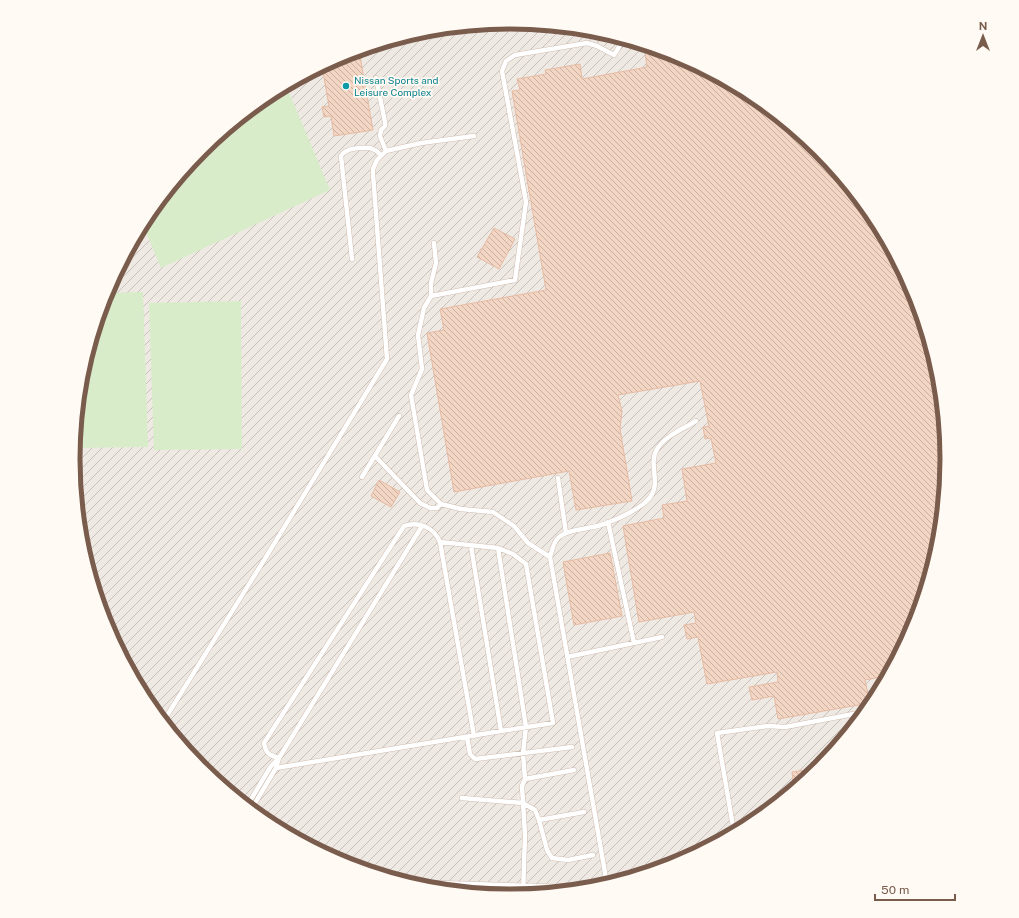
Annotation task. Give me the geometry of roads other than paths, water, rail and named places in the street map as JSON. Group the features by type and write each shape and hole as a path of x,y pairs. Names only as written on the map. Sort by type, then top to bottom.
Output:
{"lane":[{"path":"431,296 515,280 526,202 502,71 506,61 515,55 587,43 614,55 621,44"},
{"path":"376,78 385,126 380,130 380,136 386,151"},
{"path":"166,718 387,359 373,174 373,169 377,160 386,151 421,143 474,136"},
{"path":"352,259 341,156 345,151 358,148 370,148 381,155"},
{"path":"434,243 436,263 431,282 431,296 424,308 418,335 422,369 411,395 427,490 441,504 460,509 493,512 514,526 528,543 550,558"},
{"path":"362,477 399,416"},
{"path":"606,878 550,558 553,546 558,538 566,533 600,525 621,518 643,504 653,492 655,485 654,460 656,450 670,436 696,421"},
{"path":"375,456 420,503 430,508 436,508 441,504"},
{"path":"558,478 566,533"},
{"path":"608,522 634,643"},
{"path":"279,758 269,755 264,743 404,526 411,524 422,526 434,532 440,542 474,736"},
{"path":"250,801 271,766 279,758 422,526"},
{"path":"276,768 553,723 526,564 513,554 498,548 440,542"},
{"path":"471,546 501,731"},
{"path":"498,548 526,727 523,753 524,779 522,786 525,835 523,886"},
{"path":"567,657 662,637"},
{"path":"733,826 717,733 768,726 785,727 856,713"},
{"path":"467,737 470,754 475,759 572,747"},
{"path":"254,805 276,768 279,758"},
{"path":"524,779 574,770"},
{"path":"462,798 523,803 535,810 547,850 552,858 568,860 592,855"},
{"path":"539,820 584,812"},
{"path":"441,883 549,887"}],"place":[{"name":"Nissan Sports and Leisure Complex","path":"346,86"}]}
